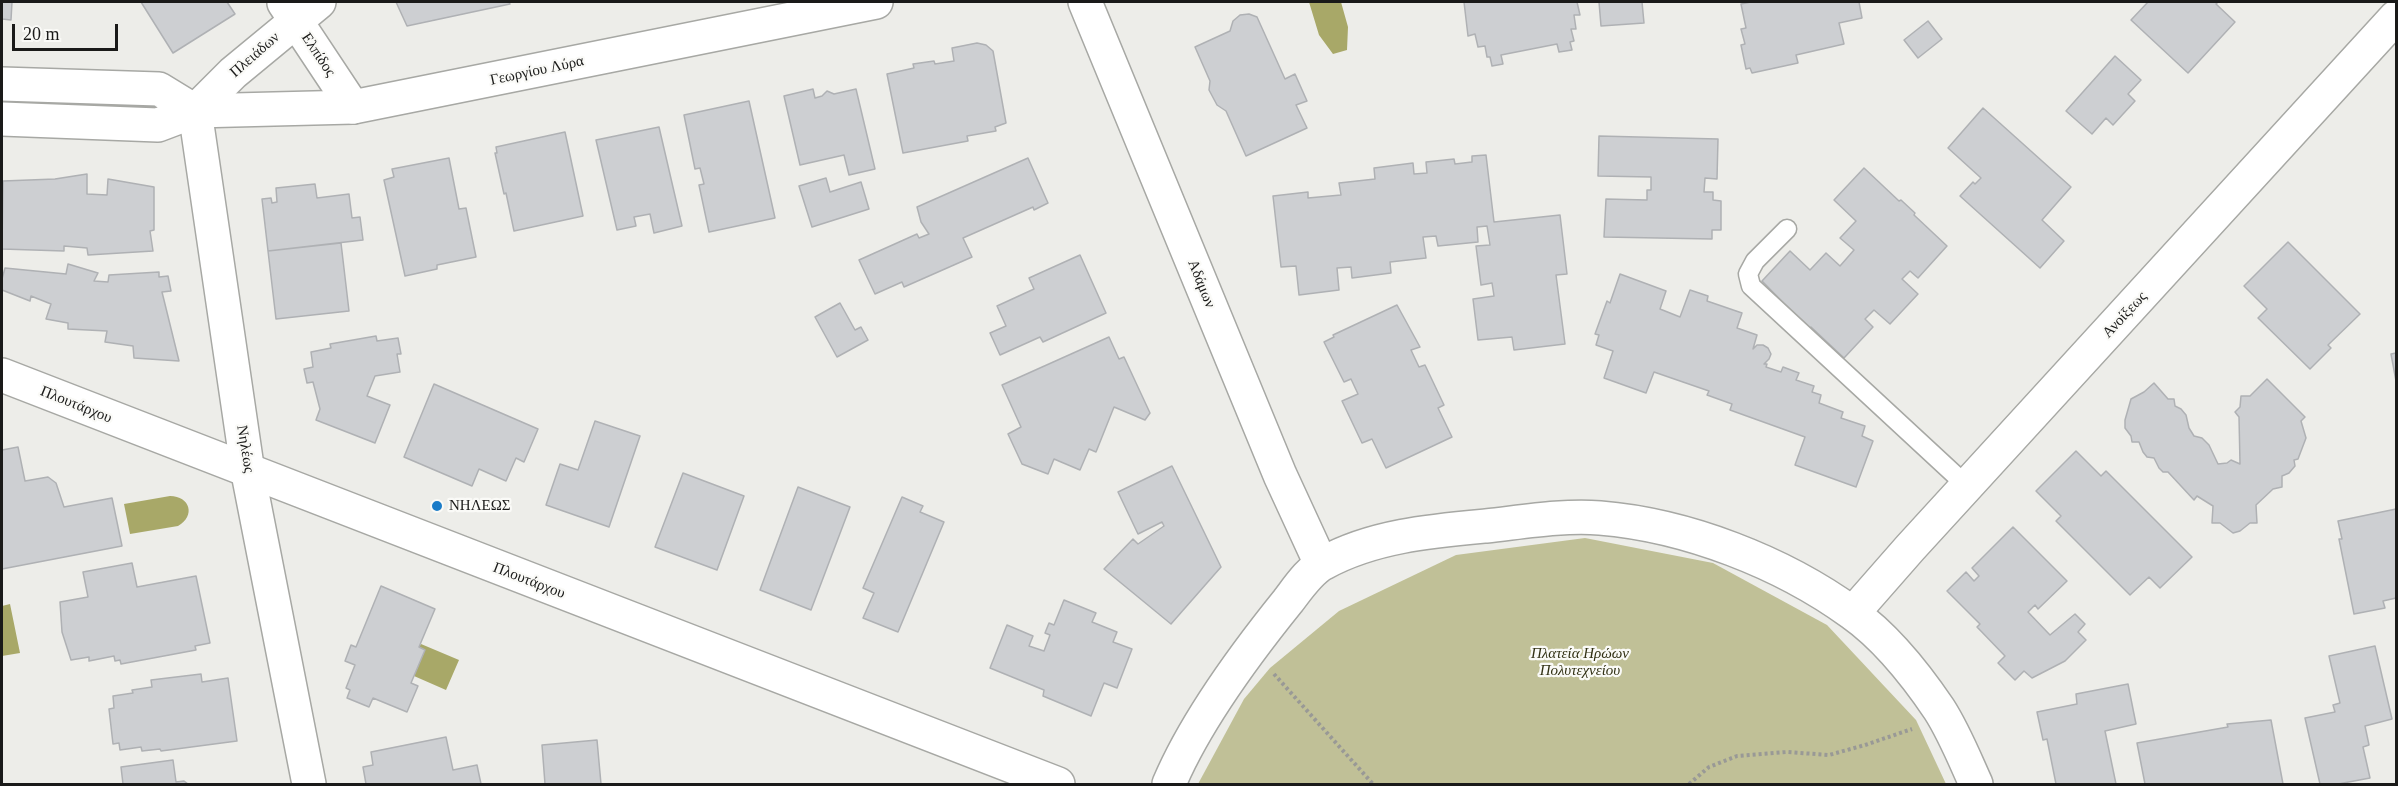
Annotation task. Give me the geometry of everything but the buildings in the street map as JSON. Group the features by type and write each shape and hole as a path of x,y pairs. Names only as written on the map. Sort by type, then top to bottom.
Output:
{"street":[{"name":"Γεωργίου Λύρα","path":"2,119 158,125 195,111 353,108 876,2"},
{"name":"Αδάμων","path":"1085,2 1280,476 1321,564"},
{"name":"Ελπίδος","path":"299,8 353,108"},
{"name":"Πλειάδων","path":"195,111 299,8"},
{"name":"Ανοίξεως","path":"1853,613 2397,17"},
{"path":"2,84 159,89 195,111"},
{"name":"Νηλέως","path":"195,111 248,472 309,784"},
{"name":"Πλουτάρχου","path":"2,376 1058,784"},
{"path":"1169,784 1198,729 1251,649 1321,564 1366,544 1429,532 1530,521 1599,518 1665,528 1727,548 1792,576 1853,613 1884,641 1941,711 1976,784"}],"lane":[{"path":"1787,229 1755,261 1748,274 1751,286 1967,486"}],"path":[{"path":"1251,649 1373,784"},
{"path":"1689,784 1709,767 1737,756 1787,752 1829,754 1906,733 1941,711"}],"green space":[{"name":"Πλατεία Ηρώων Πολυτεχνείου","path":"1585,538 1713,563 1827,625 1916,720 1946,784 1198,784 1244,699 1270,668 1339,611 1456,555"}],"shaded area":[{"path":"1309,2 1341,2 1348,27 1347,50 1333,54 1319,35"},
{"path":"170,496 182,499 186,503 189,512 184,522 178,526 130,534 124,504"},
{"path":"10,604 20,653 2,656 2,606"},
{"path":"421,644 459,660 446,690 414,676 425,650 419,647"}],"place":[{"name":"ΝΗΛΕΩΣ","path":"437,506"}]}
